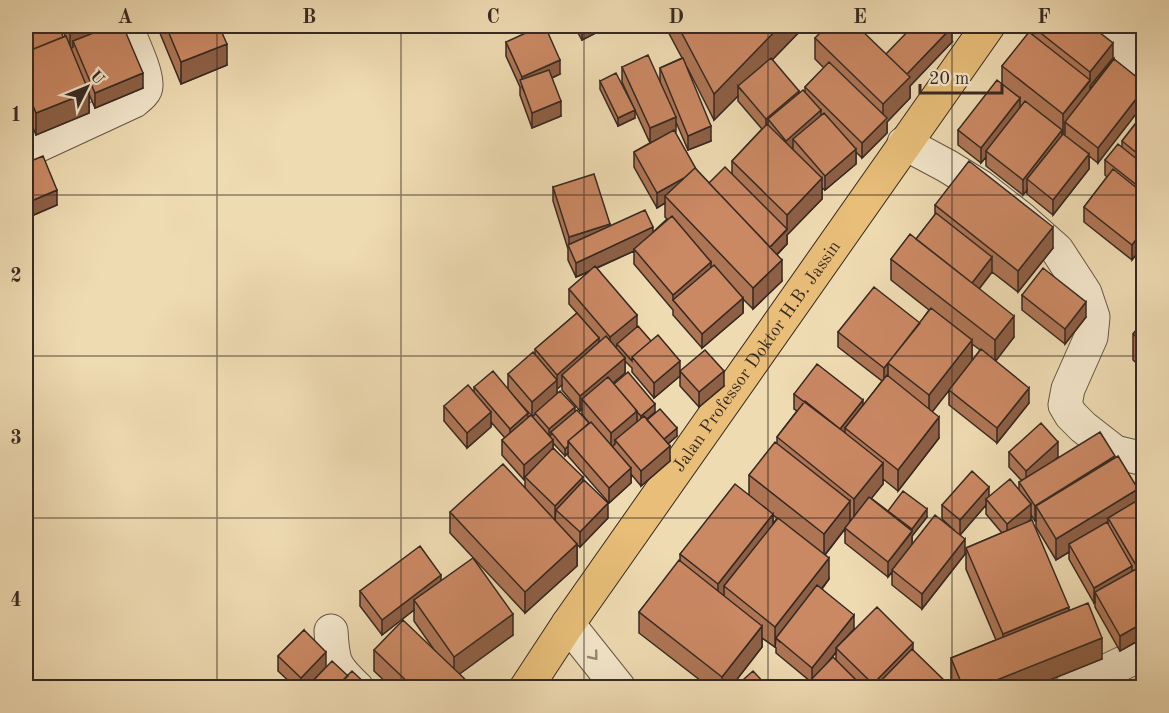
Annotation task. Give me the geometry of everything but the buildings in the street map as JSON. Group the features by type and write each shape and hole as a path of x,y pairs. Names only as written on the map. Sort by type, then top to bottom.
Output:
{"highway":[{"name":"Jalan Professor Doktor H.B. Jassin","path":"526,687 988,26"}],"street":[{"path":"26,151 134,101 143,92 146,87 142,65 126,26"},
{"path":"1100,26 1143,61"},
{"path":"904,144 981,187 1022,219 1056,250 1085,293 1093,317 1091,337 1068,389 1065,405 1083,427 1115,452 1143,459"},
{"path":"568,624 620,687"},
{"path":"331,631 332,655 335,663 357,687"},
{"path":"1071,687 1143,653"}]}
